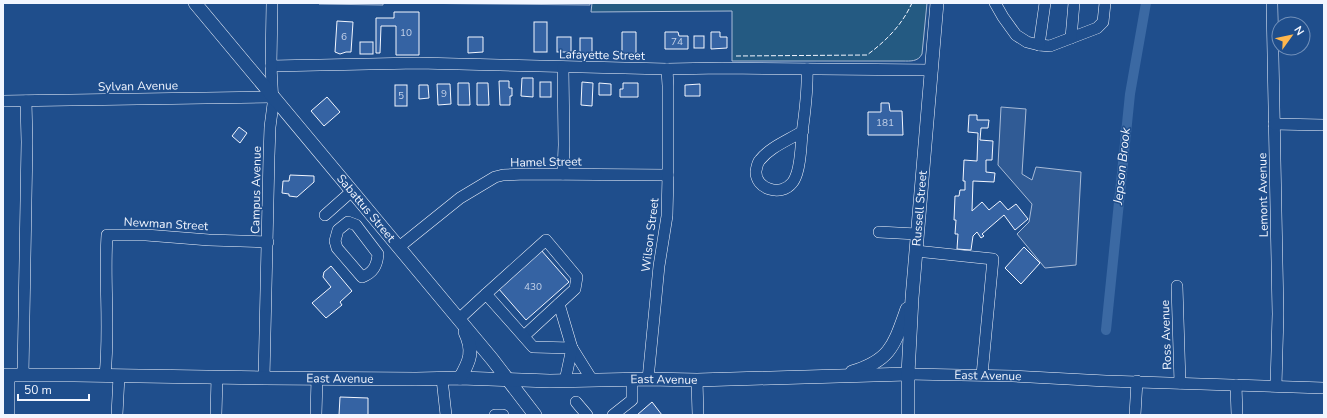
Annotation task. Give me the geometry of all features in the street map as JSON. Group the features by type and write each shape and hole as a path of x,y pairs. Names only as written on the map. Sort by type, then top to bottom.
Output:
{"main road":[{"name":"Sabattus Street","path":"196,3 509,380 526,405 535,415"},
{"name":"Russell Street","path":"908,415 908,374 912,298 937,3"},
{"path":"838,376 867,367 881,358 892,346 912,298"},
{"path":"460,321 471,349 469,360 460,378"},
{"name":"East Avenue","path":"6,375 264,378 460,378 565,381 632,379 697,380 908,374"}],"street":[{"name":"Campus Avenue","path":"264,378 269,156 273,97 271,66 272,3"},
{"path":"995,3 1016,35 1027,42 1050,46 1097,28 1103,22 1105,3"},
{"path":"1039,45 1045,3"},
{"path":"1071,38 1074,3"},
{"name":"Lemont Avenue","path":"1272,3 1278,314 1276,386"},
{"name":"Lafayette Street","path":"271,66 418,63 667,69 722,68 932,70"},
{"path":"563,67 563,174"},
{"name":"Wilson Street","path":"648,379 659,266 667,216 667,69"},
{"path":"803,131 771,150 758,163 756,175 758,182 765,188 780,190 789,186 797,174 803,131 807,70"},
{"name":"Sylvan Avenue","path":"3,100 26,101 273,97"},
{"path":"23,374 26,101"},
{"path":"1274,124 1324,125"},
{"name":"Hamel Street","path":"399,247 460,198 495,177 510,175 563,174 668,175"},
{"path":"325,215 352,191"},
{"path":"356,227 371,214"},
{"path":"879,232 917,234"},
{"name":"Newman Street","path":"105,375 107,328 107,235 146,235 268,242"},
{"path":"460,321 486,294 546,240 577,277 575,289 524,336"},
{"path":"916,251 993,259 982,375"},
{"name":"Ross Avenue","path":"1177,286 1180,383"},
{"path":"486,294 533,348 572,348"},
{"path":"559,304 572,348 592,380"},
{"path":"565,381 572,348"},
{"name":"East Avenue","path":"908,374 982,375 1324,388"},
{"path":"6,375 9,415"},
{"path":"117,415 119,376"},
{"path":"216,415 217,377"},
{"path":"316,415 317,378"},
{"path":"442,379 446,415"},
{"path":"613,415 632,400 632,379"},
{"path":"697,380 698,415"},
{"path":"1135,415 1137,381"},
{"path":"1236,385 1236,415"},
{"path":"576,402 587,415"},
{"path":"496,415 503,415"}],"shaded area":[{"path":"383,3 383,5 319,4"},
{"path":"394,3 590,3 590,5"},
{"path":"592,3 927,3 922,54 916,60 732,61 732,11 591,12"},
{"path":"1001,107 1026,109 1022,174 1032,180 1036,167 1081,172 1076,265 1045,268 1017,234 1029,222 1032,204 998,165"}],"building":[{"path":"394,12 419,12 419,55 396,55 396,26 381,26 380,53 376,53 376,18 394,18"},
{"path":"337,21 353,22 351,52 340,54 335,52"},
{"path":"534,22 547,22 547,52 534,52"},
{"path":"622,32 636,32 636,54 622,53"},
{"path":"665,32 678,32 679,36 688,36 688,49 665,49"},
{"path":"711,32 720,32 720,37 727,37 727,48 711,49"},
{"path":"694,36 704,36 704,48 694,48"},
{"path":"468,37 483,37 483,52 468,53"},
{"path":"557,37 571,37 571,52 557,52"},
{"path":"580,38 592,38 592,56 580,56"},
{"path":"360,42 373,42 373,54 360,54"},
{"path":"522,78 533,78 533,97 521,96"},
{"path":"499,81 509,81 509,88 512,88 510,105 500,105"},
{"path":"540,82 551,82 551,97 540,97"},
{"path":"582,82 593,83 592,106 581,105"},
{"path":"458,83 469,83 470,105 458,105"},
{"path":"477,83 488,83 489,105 477,105"},
{"path":"599,83 611,84 611,95 599,95"},
{"path":"623,83 638,83 638,97 620,97 620,89 623,89"},
{"path":"437,84 450,84 451,104 438,105"},
{"path":"700,84 700,96 685,96 685,85"},
{"path":"395,85 407,85 407,106 395,106"},
{"path":"419,85 428,85 429,98 419,99"},
{"path":"327,97 340,112 324,126 311,111"},
{"path":"881,103 889,103 890,111 902,111 903,135 868,135 868,112 881,112"},
{"path":"969,115 977,115 977,120 989,120 988,128 981,128 980,140 993,141 992,160 986,160 986,172 995,173 994,182 973,181 972,211 982,202 989,210 1000,201 1008,210 1016,204 1028,219 1015,230 1004,215 982,234 984,236 981,238 977,232 973,236 971,250 957,249 958,234 955,234 956,220 954,220 955,196 959,196 960,190 965,190 965,181 963,181 964,160 977,161 978,133 968,132"},
{"path":"239,127 247,133 240,143 232,136"},
{"path":"290,175 314,176 314,182 297,197 289,196 289,194 282,193 283,181 289,181"},
{"path":"1024,247 1040,263 1021,284 1005,268"},
{"path":"541,250 569,282 526,320 498,288"},
{"path":"331,266 352,291 340,302 342,305 326,318 312,303 331,287 323,277 324,272"},
{"path":"340,397 368,398 368,415 339,415"},
{"path":"652,402 662,415 637,415"}],"waterway":[{"name":"Jepson Brook","path":"1106,330 1130,94 1146,3"}],"fence":[{"path":"736,56 867,55 893,32 912,3"}]}
